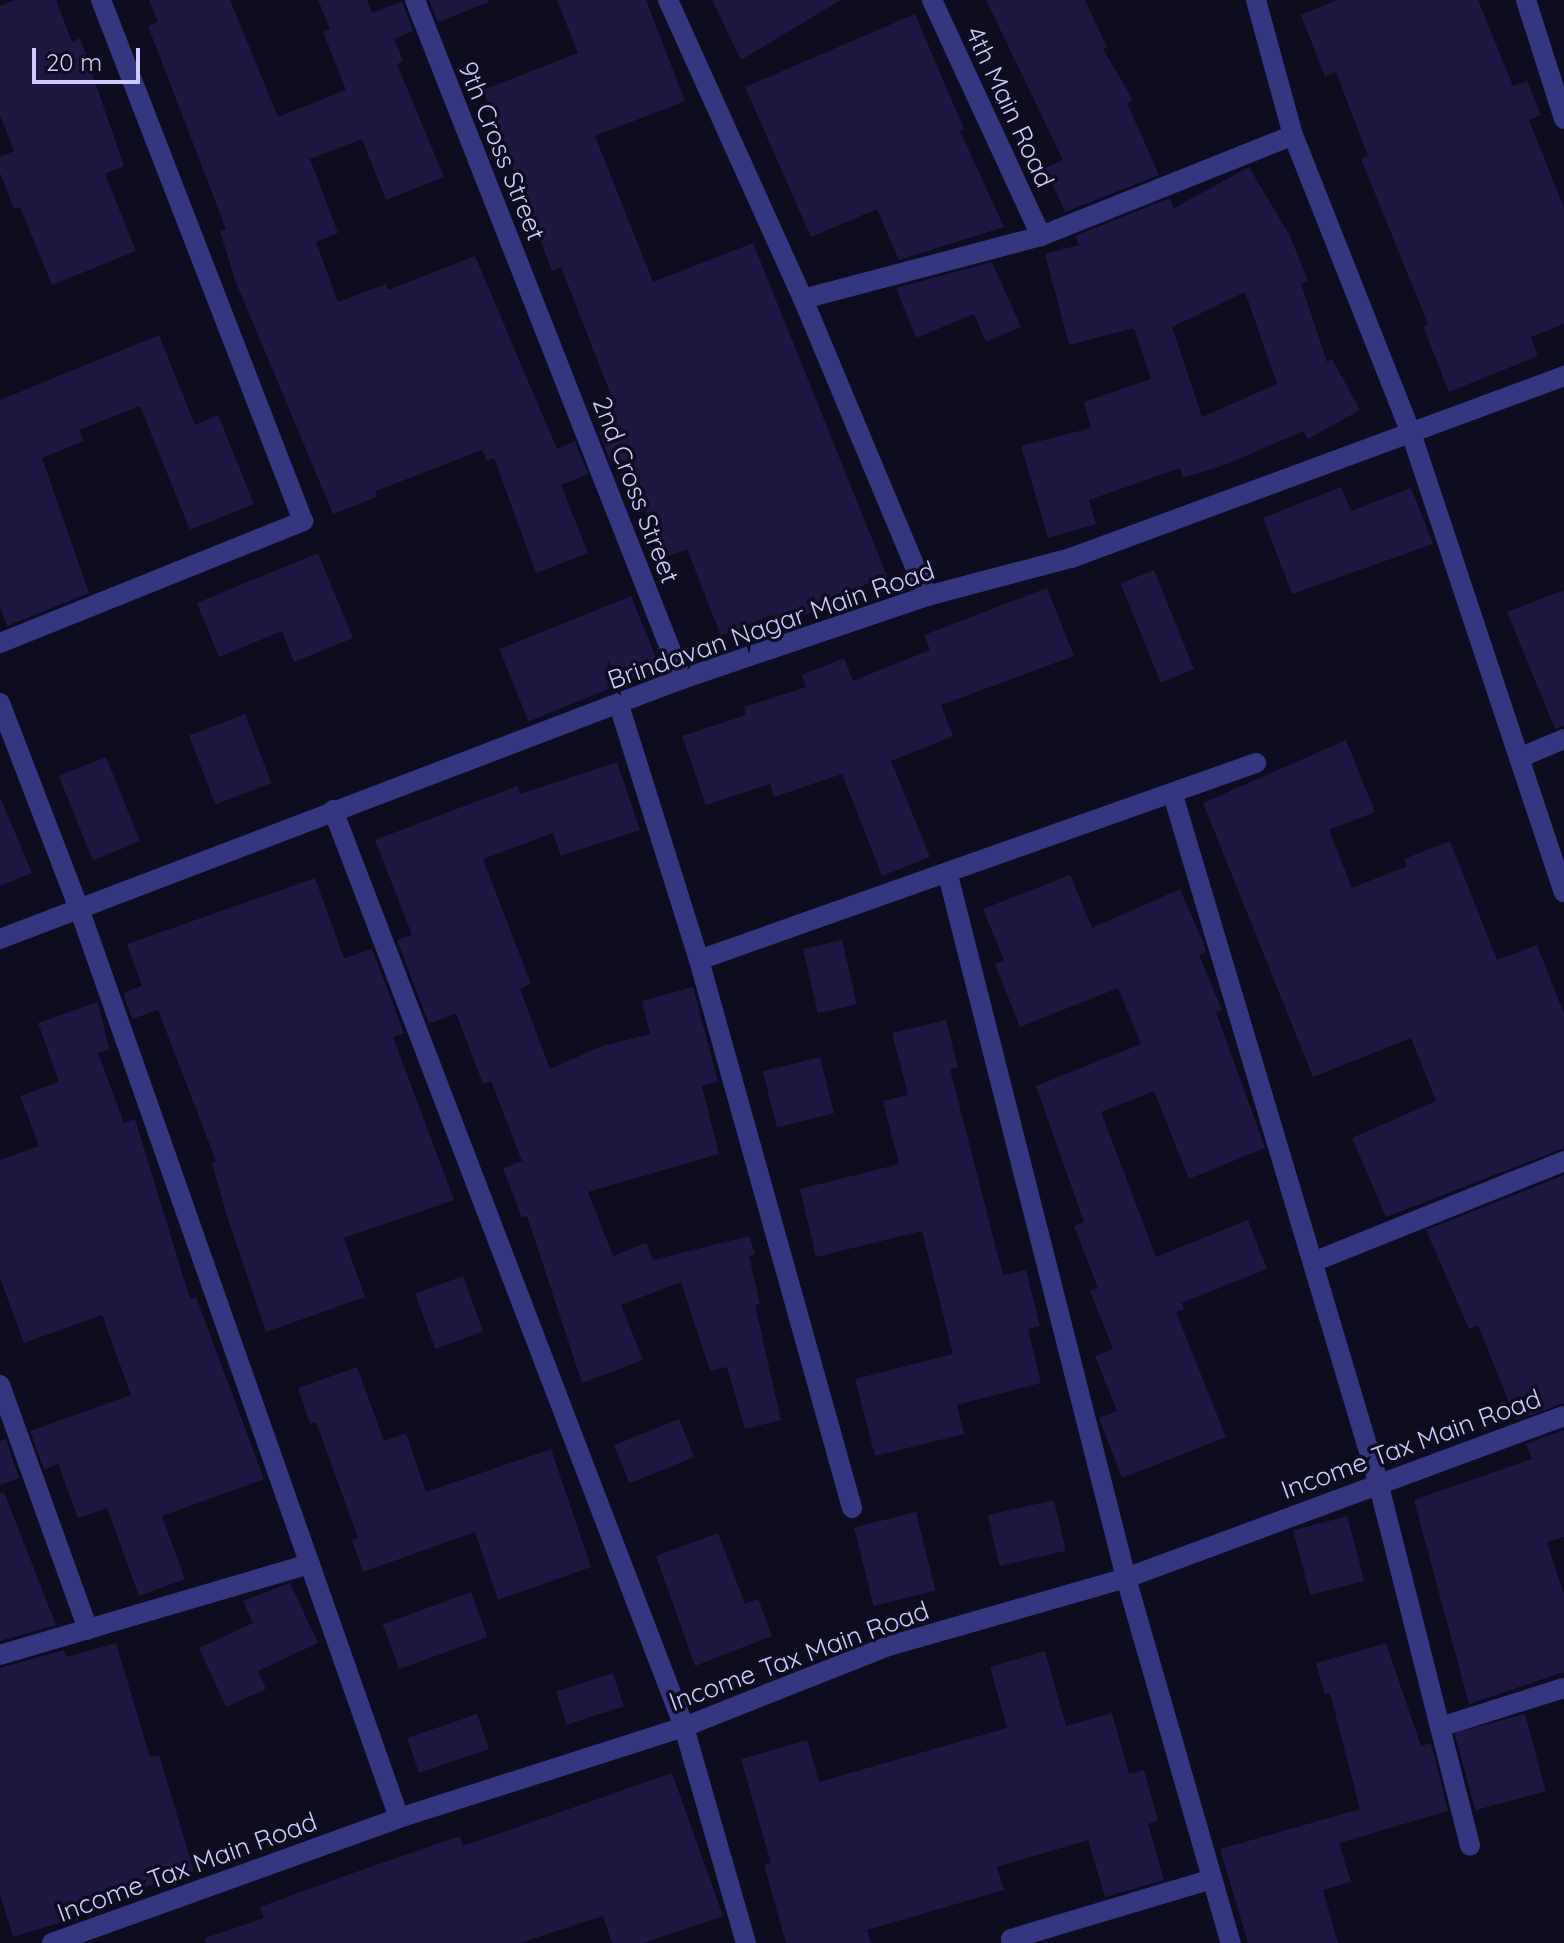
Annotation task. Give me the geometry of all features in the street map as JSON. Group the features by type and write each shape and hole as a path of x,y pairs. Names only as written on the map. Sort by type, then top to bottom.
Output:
{"street":[{"path":"0,643 303,521 101,0"},
{"name":"9th Cross Street","path":"415,0 542,321"},
{"path":"668,0 803,299 927,596"},
{"name":"4th Main Road","path":"932,0 1041,236"},
{"path":"1256,0 1293,135 1411,433 1564,892"},
{"path":"1526,0 1564,119"},
{"path":"803,299 1041,236 1293,135"},
{"name":"2nd Cross Street","path":"542,321 682,679"},
{"name":"Brindavan Nagar Main Road","path":"0,939 682,679 927,596 1071,558 1564,376"},
{"path":"0,703 80,911 399,1818"},
{"path":"619,705 699,960 852,1508"},
{"path":"1519,758 1564,739"},
{"path":"699,960 948,875 1256,763"},
{"path":"1173,795 1378,1482 1470,1846"},
{"path":"333,810 684,1727 746,1943"},
{"path":"948,875 1126,1578 1231,1943"},
{"path":"1313,1262 1564,1161"},
{"path":"0,1385 88,1630"},
{"name":"Income Tax Main Road","path":"52,1943 89,1937 399,1818 684,1727 889,1646 1126,1578 1378,1482 1564,1416"},
{"path":"0,1655 310,1564"},
{"path":"1440,1727 1564,1688"},
{"path":"1012,1943 1011,1939 1212,1879"}],"building":[{"path":"15,0 56,0 72,42 80,38 124,166 105,174 136,251 52,285 20,207 14,209 0,173 0,157 14,151 0,115 0,6"},
{"path":"149,0 230,0 278,117 346,90 323,32 330,29 318,0 367,0 372,13 402,1 413,31 394,39 403,61 397,64 444,177 386,200 362,139 310,159 338,233 316,242 338,302 386,284 388,290 475,256 557,449 575,441 588,474 561,485 588,553 536,573 494,458 487,461 482,450 376,491 377,497 333,514 235,280 220,231 226,229 148,26 158,22"},
{"path":"429,0 488,0 489,2 438,22"},
{"path":"557,0 646,0 685,101 595,136 653,282 753,243 887,576 822,602 824,607 776,626 772,615 721,636 687,549 665,558 624,460 612,465 599,432 614,426 605,403 613,400 561,267 552,271 483,90 578,53"},
{"path":"712,0 841,0 741,60"},
{"path":"986,0 1085,0 1107,47 1103,49 1133,100 1127,103 1159,175 1065,212 1045,168 1063,160"},
{"path":"1337,0 1478,0 1513,86 1527,81 1541,115 1529,120 1564,208 1564,324 1531,337 1538,356 1449,392 1423,326 1428,324 1361,159 1368,156 1336,72 1325,77 1301,15"},
{"path":"915,14 964,129 960,131 1004,227 899,260 877,209 811,237 745,87"},
{"path":"1249,167 1290,236 1308,281 1301,284 1327,362 1332,359 1360,410 1308,439 1303,431 1227,464 1183,478 1180,468 1089,500 1096,524 1048,538 1021,446 1091,428 1084,402 1151,379 1134,328 1069,345 1045,254 1079,245 1075,236 1170,198 1174,208","holes":["1245,292 1277,384 1202,417 1172,327"]},
{"path":"992,262 1021,327 986,342 974,314 916,338 896,288"},
{"path":"159,335 195,425 218,415 254,504 190,530 140,406 79,430 84,441 42,458 89,593 7,626 0,607 0,400"},
{"path":"1341,487 1351,511 1411,488 1433,544 1292,594 1263,518"},
{"path":"318,553 353,638 294,662 282,631 219,657 197,603"},
{"path":"1154,570 1194,669 1161,683 1121,583"},
{"path":"1047,588 1074,656 941,705 953,736 891,761 930,857 882,876 842,774 774,797 770,784 706,805 682,736 746,715 744,707 806,687 802,675 844,658 853,681 930,650 924,635"},
{"path":"1564,590 1564,726 1555,729 1507,612"},
{"path":"631,596 660,668 529,722 499,649"},
{"path":"245,714 272,783 216,805 189,736"},
{"path":"1346,740 1375,812 1329,830 1352,888 1407,866 1404,859 1450,841 1497,960 1537,945 1564,1014 1564,1148 1386,1217 1352,1138 1436,1101 1411,1038 1313,1077 1203,803"},
{"path":"106,757 140,841 93,860 59,776"},
{"path":"617,762 640,830 561,856 553,833 483,859 531,984 520,989 550,1069 602,1046 650,1034 642,1001 693,987 718,1082 702,1086 719,1154 588,1192 613,1256 646,1243 653,1260 749,1236 755,1254 749,1256 760,1304 755,1305 781,1420 745,1429 727,1367 710,1371 681,1282 621,1305 643,1360 582,1383 527,1216 522,1218 503,1168 522,1161 491,1081 483,1084 456,1013 429,1024 397,940 412,935 375,840 517,786 520,794"},
{"path":"0,797 32,873 0,886"},
{"path":"1070,875 1092,928 1180,889 1203,942 1206,952 1199,955 1222,1010 1216,1012 1265,1148 1189,1179 1154,1091 1101,1112 1156,1257 1248,1220 1267,1269 1182,1303 1184,1309 1176,1312 1226,1437 1122,1478 1099,1418 1117,1411 1095,1356 1113,1349 1090,1291 1098,1288 1074,1226 1084,1222 1036,1086 1141,1044 1118,988 1020,1027 995,964 1004,960 983,909"},
{"path":"315,878 344,958 372,949 404,1033 393,1037 454,1200 344,1238 365,1297 266,1332 226,1213 212,1163 216,1161 158,1010 132,1019 123,993 142,986 127,944"},
{"path":"842,940 857,1004 818,1013 803,949"},
{"path":"98,1002 109,1049 98,1053 124,1123 135,1119 190,1299 196,1297 264,1479 162,1516 185,1579 139,1596 107,1508 78,1518 58,1464 44,1469 30,1431 131,1395 102,1315 24,1343 0,1278 0,1160 39,1146 20,1096 59,1082 38,1023"},
{"path":"946,1020 958,1067 950,1069 1003,1275 1026,1270 1040,1326 1028,1329 1041,1383 957,1405 964,1434 875,1456 855,1379 953,1354 922,1231 816,1257 800,1189 899,1164 883,1101 908,1095 892,1033"},
{"path":"820,1057 834,1113 777,1128 763,1071"},
{"path":"1564,1175 1564,1403 1516,1420 1478,1325 1469,1329 1426,1230"},
{"path":"463,1276 483,1331 435,1349 415,1293"},
{"path":"357,1367 384,1441 406,1433 426,1492 551,1449 591,1567 498,1600 475,1532 363,1572 352,1540 358,1538 316,1422 310,1424 298,1388"},
{"path":"679,1419 694,1457 629,1483 614,1445"},
{"path":"1564,1430 1564,1537 1547,1542 1564,1595 1564,1672 1469,1704 1414,1500 1532,1459 1526,1444"},
{"path":"6,1439 19,1478 0,1485 0,1441"},
{"path":"4,1492 56,1625 0,1641 0,1493"},
{"path":"1054,1500 1066,1551 999,1566 988,1515"},
{"path":"916,1512 936,1591 873,1606 854,1527"},
{"path":"1347,1516 1364,1581 1310,1595 1293,1530"},
{"path":"718,1533 745,1604 758,1599 772,1636 695,1666 656,1556"},
{"path":"290,1583 318,1643 258,1671 266,1689 226,1707 199,1648 253,1623 243,1601"},
{"path":"471,1592 487,1637 399,1669 383,1624"},
{"path":"116,1643 150,1757 159,1755 194,1871 70,1911 72,1919 13,1937 0,1894 0,1668 64,1650 67,1657"},
{"path":"1386,1643 1421,1746 1431,1743 1448,1811 1339,1843 1351,1882 1323,1890 1338,1943 1248,1943 1220,1849 1360,1809 1330,1693 1325,1695 1316,1663"},
{"path":"1045,1651 1066,1726 1112,1713 1129,1774 1144,1770 1158,1821 1148,1824 1164,1880 1105,1897 1088,1840 997,1867 1004,1890 867,1930 871,1943 786,1943 764,1865 771,1863 741,1759 807,1740 819,1782 1007,1728 990,1667"},
{"path":"613,1673 624,1706 567,1725 556,1692"},
{"path":"477,1714 489,1749 419,1773 407,1738"},
{"path":"1525,1714 1546,1791 1475,1810 1454,1733"},
{"path":"672,1773 723,1916 643,1943 612,1943 603,1916 520,1943 206,1943 205,1938 264,1918 260,1907 353,1873 460,1836 463,1846"}]}
